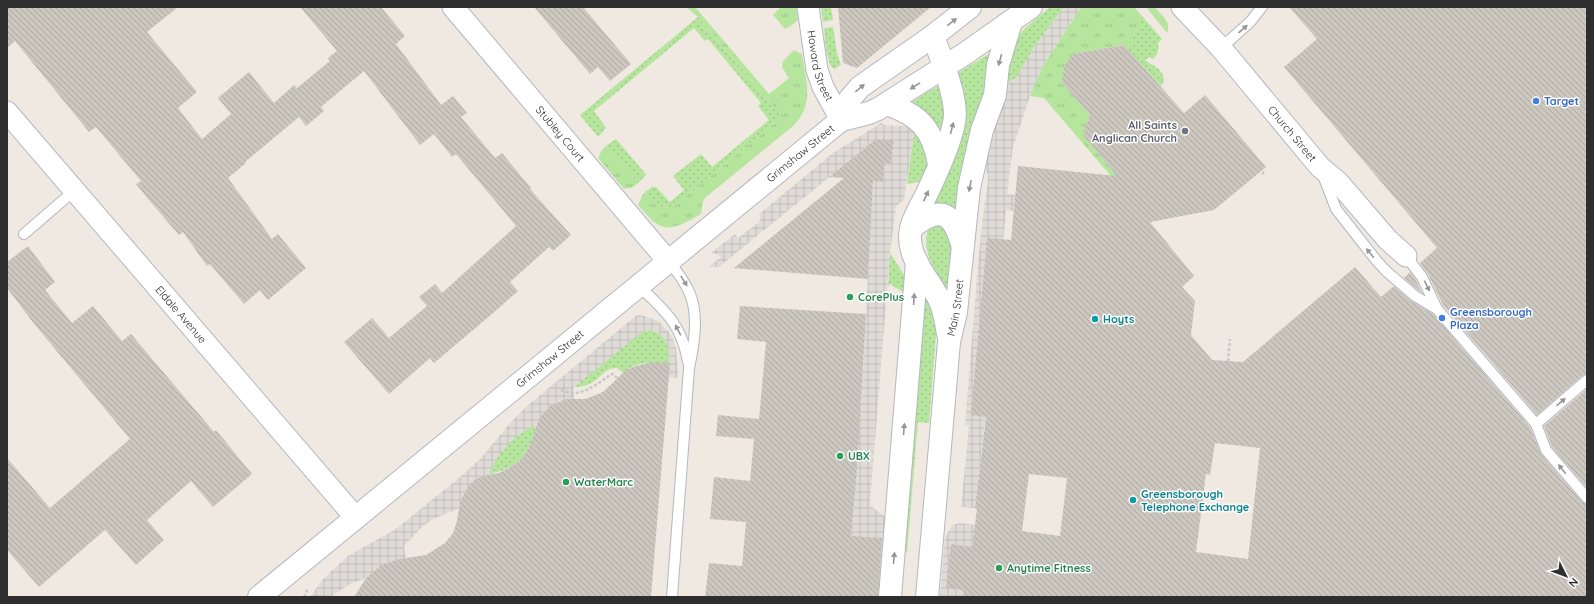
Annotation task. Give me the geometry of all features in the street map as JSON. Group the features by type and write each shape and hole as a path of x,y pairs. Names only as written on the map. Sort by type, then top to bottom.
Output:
{"street":[{"name":"Stubley Court","path":"453,7 668,261"},
{"name":"Howard Street","path":"808,7 817,70 823,87 841,120"},
{"name":"Grimshaw Street","path":"841,120 849,100 860,87 933,36 970,7"},
{"name":"Grimshaw Street","path":"259,597 841,120 869,113 887,104 944,68 1031,7"},
{"name":"Church Street","path":"1182,7 1221,48 1320,167 1338,182 1388,240 1406,256"},
{"name":"Main Street","path":"927,597 949,342 956,312 969,188 985,121 995,94 998,66 1011,22"},
{"path":"933,36 951,93 955,115 952,130 939,164 911,228 910,243 917,262 938,296 944,312 949,342"},
{"path":"887,104 911,113 924,126 934,143 939,164"},
{"name":"Eldale Avenue","path":"7,112 356,518"},
{"path":"911,228 930,216 946,215 956,226 962,244"},
{"path":"890,597 917,262"}],"lane":[{"path":"1221,48 1250,22 1262,7"},
{"path":"1320,167 1336,209 1376,260 1386,271 1415,296 1437,309"},
{"path":"24,234 75,190"},
{"path":"1406,256 1422,277 1437,309 1536,424 1546,450 1587,498"},
{"path":"668,261 687,288 693,305 694,331 689,368 672,597"},
{"path":"638,285 664,311 678,328 683,341 689,368"},
{"path":"1536,424 1587,380"}],"path":[{"path":"1262,174 1266,171"},
{"path":"1228,361 1230,339"},
{"path":"561,390 569,392 582,391 596,386 610,375 613,374 617,378"}],"green space":[{"path":"686,7 695,7 769,94 789,78 782,67 783,61 794,50 802,54 807,83 807,101 800,118 793,126 706,197 703,201 701,214 682,224 674,227 667,227 657,224 638,205 645,192 658,206 673,207 782,117 698,17"},
{"path":"781,7 796,7 798,20 785,29 773,15"},
{"path":"821,7 831,7 833,20 823,22"},
{"path":"1050,7 1064,7 1034,47 1017,77 1007,82 1006,70 1017,37 1025,28"},
{"path":"1081,7 1134,7 1143,17 1127,49 1123,45 1073,54 1062,83 1096,122 1138,200 1134,203 1044,98 1030,96 1042,67"},
{"path":"1146,7 1155,7 1163,16 1168,25 1167,33"},
{"path":"698,17 782,117 673,207 657,206 645,192 652,187 656,187 670,202 684,190 673,176 701,154 712,167 769,120 758,106 761,103 708,39 705,41 694,28 594,111 606,128 598,137 580,115"},
{"path":"1143,17 1162,39 1158,43 1156,56 1152,59 1149,57 1145,60 1158,68 1164,77 1164,81 1161,86 1127,49"},
{"path":"833,27 837,53 841,65 834,69 829,62 825,44 824,28"},
{"path":"995,50 960,213 932,204 958,73"},
{"path":"939,85 945,115 943,129 941,130 910,103"},
{"path":"917,131 929,162 921,180 907,184 914,134"},
{"path":"616,139 646,175 638,183 606,146"},
{"path":"606,146 638,183 633,187 624,189 598,158"},
{"path":"940,222 953,242 948,293 930,261 926,243 930,226"},
{"path":"890,253 906,278 905,290 903,292 890,284 888,287"},
{"path":"922,294 930,302 936,324 936,335 929,423 918,422 907,553 902,552"},
{"path":"646,330 658,333 666,340 670,363 639,364 623,373 617,368 613,368 591,383 584,386 574,387 637,335"},
{"path":"536,425 527,451 522,457 511,467 489,474 496,459 514,438"}],"shaded area":[{"path":"1064,7 1081,7 1042,67 1030,96 1013,147 1007,194 1015,195 1014,211 1006,210 995,334 975,508 961,507 969,426 965,425 978,264 988,181 988,174 981,164 1007,82 1013,81 1017,77 1034,47"},
{"path":"881,123 884,125 905,126 908,123 917,131 914,134 904,200 896,206 890,253 870,503 871,506 888,519 883,597 847,597 863,372 873,181 883,182 885,163 891,164 894,140 876,139 719,267 708,267 721,257 711,253 735,234 738,238 759,222 761,217 758,215 833,153"},
{"path":"637,315 658,321 669,332 676,348 677,378 669,377 669,351 665,339 658,332 650,330 642,332 574,387 574,400 560,401 551,405 539,418 536,425 512,440 497,458 489,474 476,479 470,485 460,501 458,509 433,519 422,527 404,546 406,559 381,565 366,578 350,584 331,597 310,597 324,578 348,556 396,529 465,473 481,458 511,422 527,406"},
{"path":"960,523 975,525 965,594 966,597 940,597 945,538 952,525"}],"building":[{"path":"7,7 178,7 147,32 197,92 178,108 202,139 231,114 218,98 249,72 274,103 294,85 297,88 330,61 328,58 337,51 300,7 381,7 405,36 396,44 441,105 453,96 467,113 461,117 495,158 502,153 531,188 530,189 571,235 553,251 549,247 510,282 518,291 492,314 434,363 430,358 389,394 344,342 372,318 389,338 427,306 419,297 435,284 442,293 516,226 456,154 452,157 434,134 420,145 364,71 321,107 324,111 306,126 299,117 228,178 272,239 278,234 306,268 268,300 260,290 244,304 210,264 207,266 183,232 179,235 149,200 136,184 141,181 96,127 89,132 15,41 7,48"},
{"path":"534,7 583,7 631,64 610,81 598,67 590,74"},
{"path":"838,7 931,7 857,68 843,63"},
{"path":"1289,7 1587,7 1587,374 1583,375 1537,415 1443,305 1428,274 1420,263 1437,248 1284,67 1317,39"},
{"name":"Greensborough Plaza","path":"1124,45 1184,113 1205,95 1266,167 1214,210 1150,222 1194,276 1182,287 1195,301 1191,335 1212,360 1243,362 1355,267 1381,297 1394,286 1411,301 1433,314 1530,427 1541,454 1582,502 1587,504 1587,597 966,597 962,590 946,588 951,544 972,547 977,509 975,508 986,417 971,415 987,238 1011,240 1018,166 1117,176 1083,135 1090,115 1062,83 1064,67 1073,54","holes":["1215,443 1260,448 1248,559 1196,552 1206,474 1210,475","1029,474 1067,478 1060,536 1022,531"]},
{"path":"876,139 894,140 891,164 885,163 883,182 873,181 868,279 734,268 844,178 829,177"},
{"path":"28,246 55,282 45,290 72,323 93,306 122,341 131,334 214,432 216,430 252,474 213,507 191,481 147,520 164,540 136,565 105,530 39,587 7,550 7,458 50,508 130,439 35,325 7,288 7,262"},
{"path":"1410,272 1416,280 1422,293 1404,278"},
{"path":"740,306 866,314 857,469 851,536 882,538 878,597 705,597 709,563 742,566 746,522 710,519 714,477 750,481 754,439 716,436 718,415 759,419 766,342 737,339"},
{"name":"WaterMarc","path":"653,362 670,363 651,597 354,597 366,578 381,565 399,559 426,555 445,543 453,533 457,521 460,501 470,484 476,479 486,475 499,473 518,462 530,445 539,418 551,405 567,399 585,399 603,392 626,370"},
{"path":"1587,389 1587,488 1552,447 1544,426"}],"place":[{"name":"Target","path":"1536,101"},
{"name":"All Saints Anglican Church","path":"1185,131"},
{"name":"CorePlus","path":"850,297"},
{"name":"Greensborough Plaza","path":"1442,318"},
{"name":"Hoyts","path":"1095,319"},
{"name":"UBX","path":"840,456"},
{"name":"WaterMarc","path":"566,482"},
{"name":"Greensborough Telephone Exchange","path":"1133,500"},
{"name":"Anytime Fitness","path":"999,568"}]}
